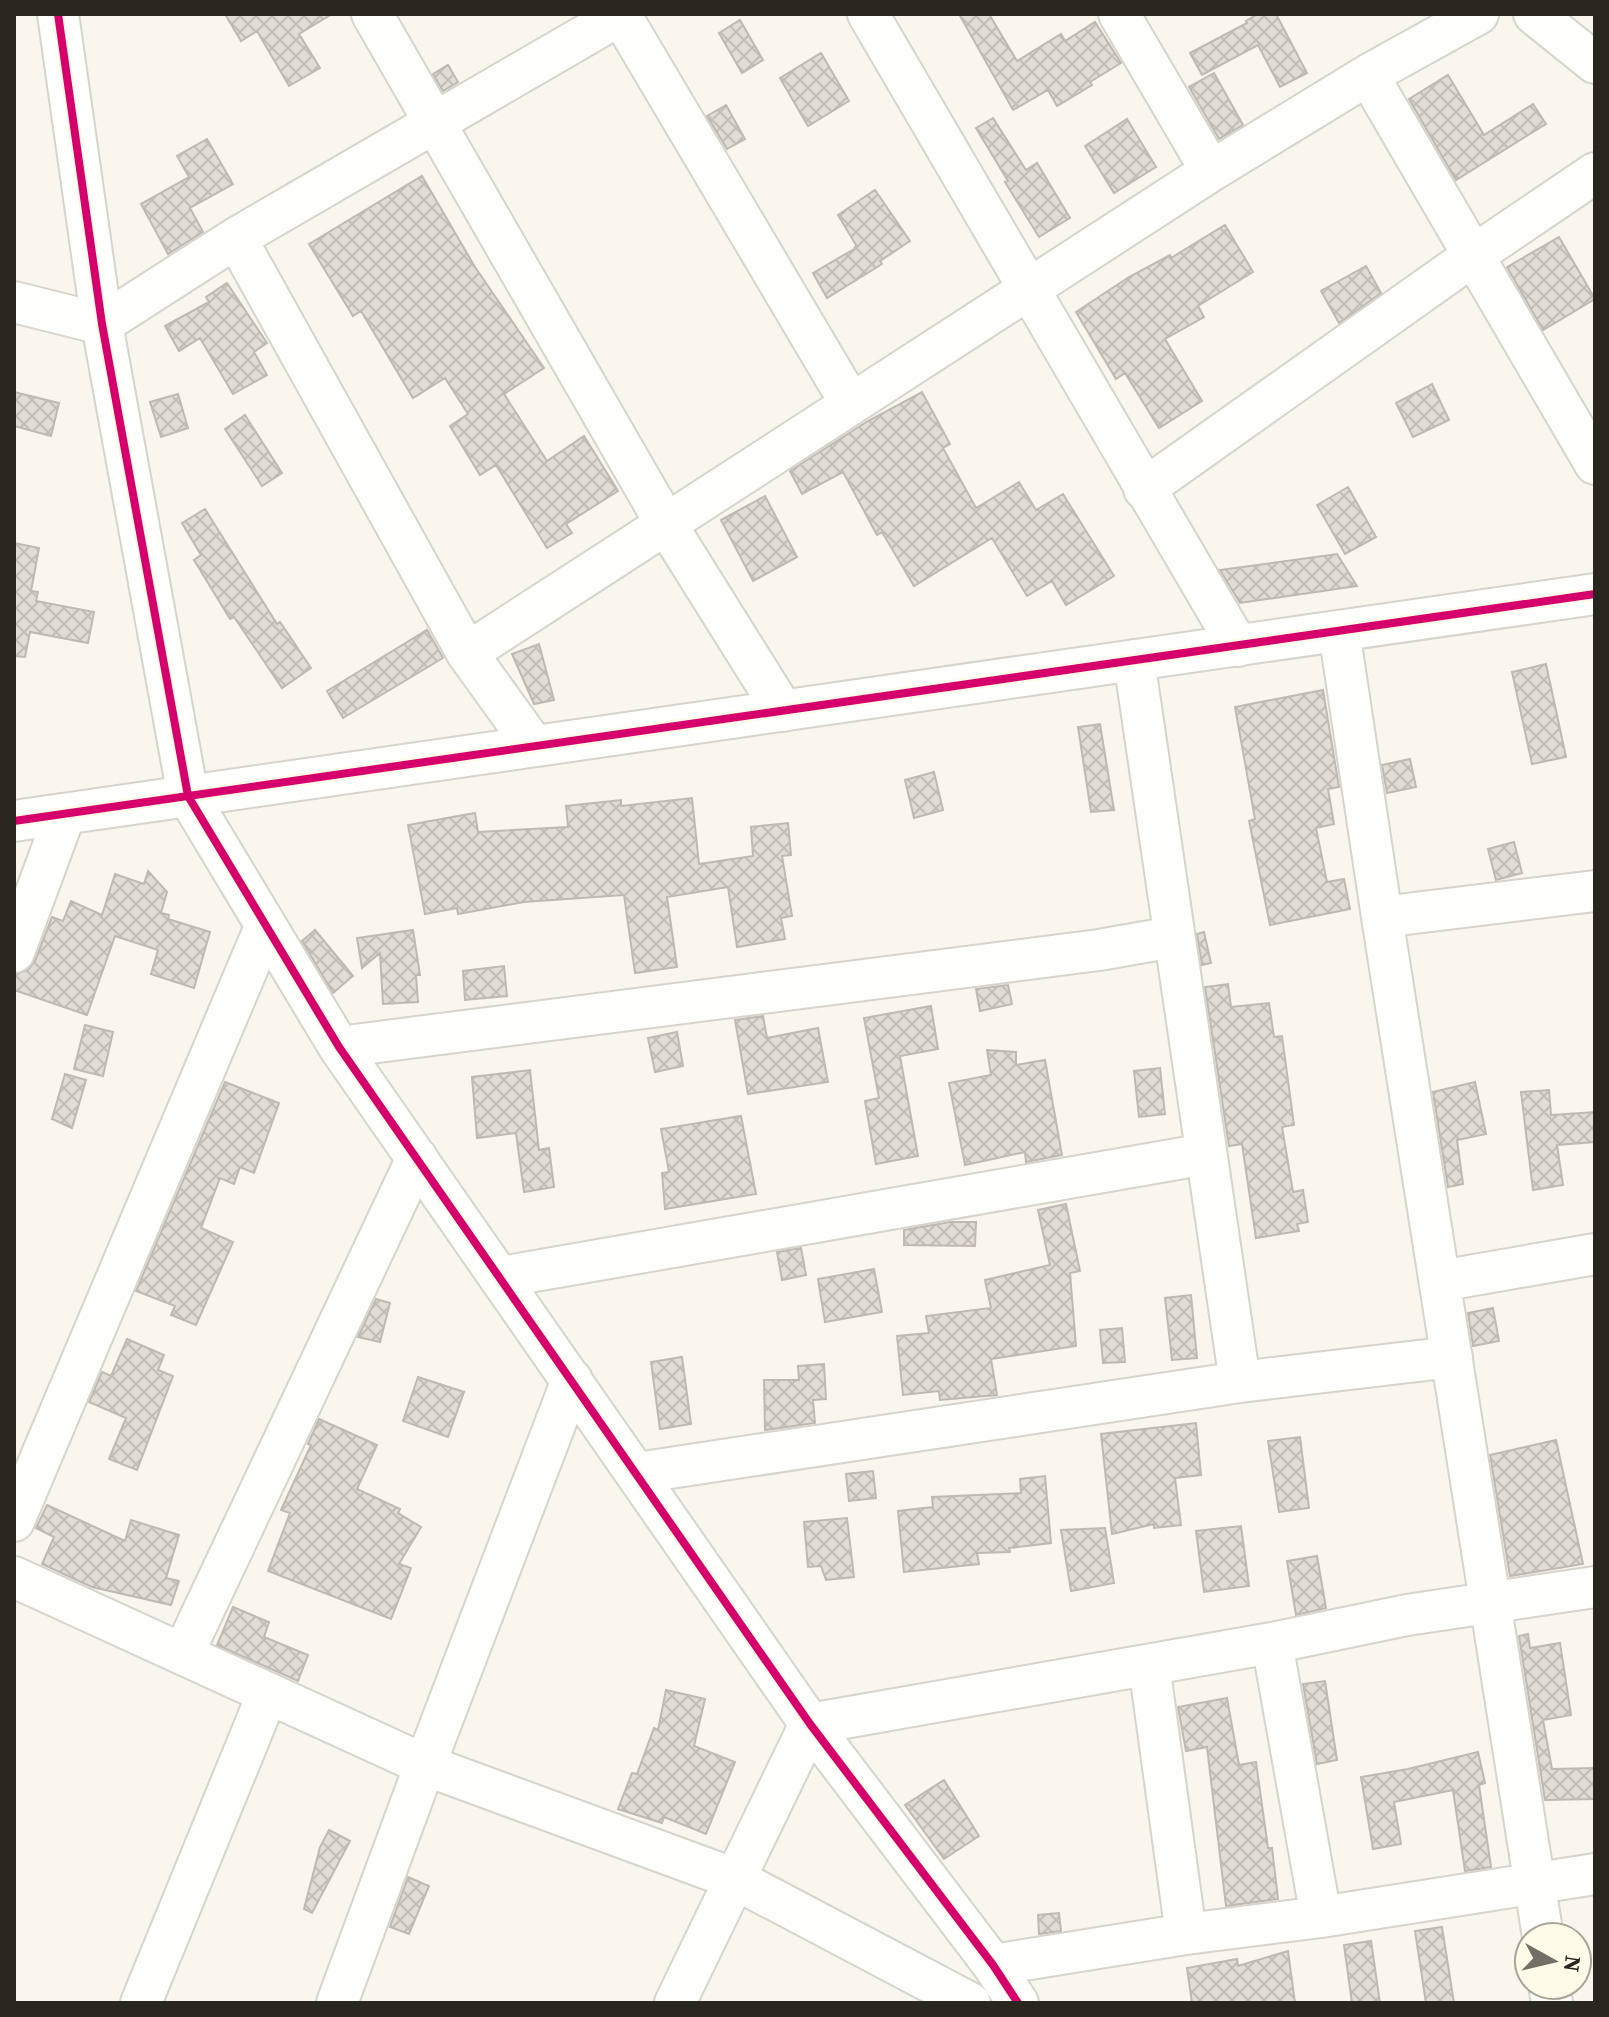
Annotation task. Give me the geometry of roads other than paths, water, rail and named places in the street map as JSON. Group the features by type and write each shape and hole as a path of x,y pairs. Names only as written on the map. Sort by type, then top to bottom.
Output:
{"street":[{"path":"58,14 102,324 188,796 339,1047 810,1724 993,1965 1018,2003"},
{"path":"372,14 666,524 783,711"},
{"path":"14,302 102,324 236,238 621,14 851,404"},
{"path":"868,14 1238,646"},
{"path":"1119,14 1211,171"},
{"path":"467,653 1211,171 1368,75 1478,14"},
{"path":"1534,14 1595,63"},
{"path":"1368,75 1595,464"},
{"path":"1144,489 1595,173"},
{"path":"236,238 467,653 534,746"},
{"path":"14,821 1595,594"},
{"path":"1339,631 1541,1921"},
{"path":"1134,660 1240,1382"},
{"path":"14,952 65,814"},
{"path":"1382,917 1595,891"},
{"path":"14,1521 265,927"},
{"path":"339,1047 1099,950 1173,937"},
{"path":"501,1277 1206,1154"},
{"path":"183,1654 417,1158"},
{"path":"1440,1281 1595,1254"},
{"path":"637,1473 1240,1382 1452,1357"},
{"path":"337,2003 572,1380"},
{"path":"14,1577 425,1765 735,1879 970,2003"},
{"path":"810,1724 1272,1643 1407,1615 1595,1587"},
{"path":"1272,1643 1321,1917"},
{"path":"1149,1665 1186,1934"},
{"path":"141,2003 268,1693"},
{"path":"675,2003 810,1724"},
{"path":"993,1965 1595,1874"}]}
